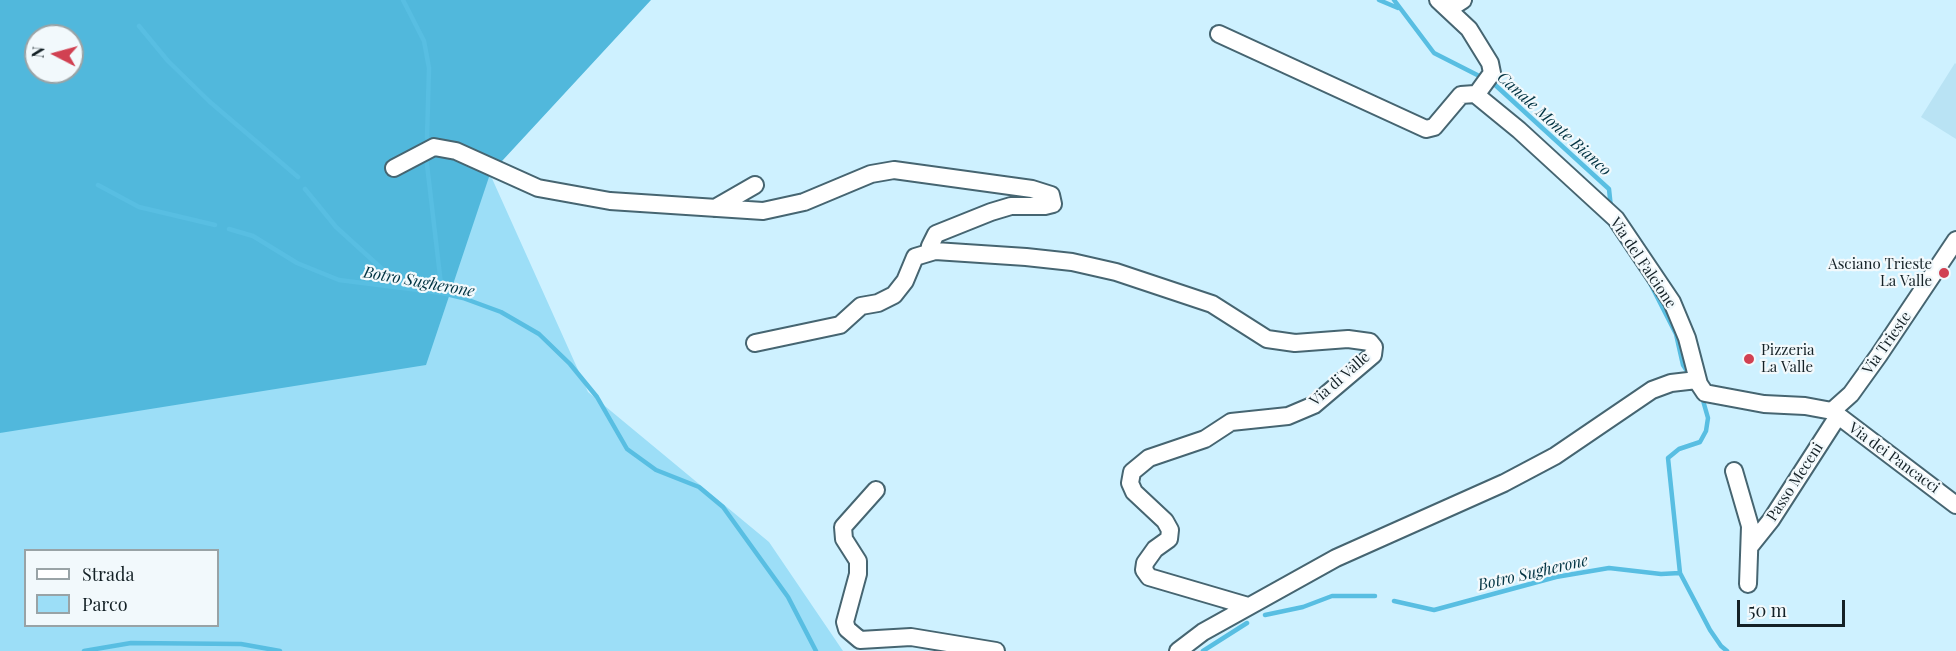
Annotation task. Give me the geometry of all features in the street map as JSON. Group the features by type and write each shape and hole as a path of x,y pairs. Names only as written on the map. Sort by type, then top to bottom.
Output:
{"street":[{"path":"1443,5 1463,0"},
{"path":"1219,34 1426,129 1434,127 1461,95 1478,92 1492,73 1490,63 1469,29 1443,5"},
{"name":"Via del Falcione","path":"1478,92 1616,219 1676,310 1686,338 1690,380"},
{"path":"394,168 434,147 456,151 538,188 610,201 763,211 804,202 871,174 894,170 1032,189 1051,195 1054,199 1051,206 1011,206 948,227 931,239 930,246 935,251 915,257 905,281 894,296 878,303 861,306 840,325 755,343"},
{"path":"715,208 755,185"},
{"name":"Via Trieste","path":"1835,414 1954,247"},
{"name":"Via di Valle","path":"935,251 1072,262 1116,272 1212,304 1267,339 1294,344 1348,339 1370,342 1374,347 1373,355 1314,405 1288,416 1231,422 1205,439 1149,458 1132,472 1130,483 1134,492 1165,521 1170,530 1169,539 1155,549 1145,563 1144,570 1149,577 1248,606"},
{"path":"1178,651 1203,632 1336,558 1504,483 1555,456 1641,396 1662,386 1690,380 1710,395 1764,404 1805,406 1835,414"},
{"name":"Via dei Pancacci","path":"1835,414 1956,505"},
{"name":"Passo Meceni","path":"1751,545 1771,520 1835,414"},
{"name":"Passo Meceni","path":"1734,471 1748,513 1751,545 1748,584"},
{"path":"876,490 843,526 844,539 858,561 858,574 845,622 847,629 860,640 911,637 996,651"}],"shaded area":[{"path":"0,0 651,0 490,174 426,365 0,433"},
{"path":"1956,64 1956,139 1921,117"}],"green space":[{"path":"490,174 588,392 769,542 843,651 0,651 0,433"}],"waterway":[{"path":"403,0 424,41 429,68 427,138"},
{"path":"1379,0 1398,8"},
{"name":"Canale Monte Bianco","path":"1394,0 1434,53 1493,83 1609,189 1611,208"},
{"path":"139,26 168,61 210,102 298,177"},
{"path":"426,156 442,293"},
{"name":"Botro Sugherone","path":"98,185 139,207 215,225"},
{"path":"305,189 336,227 402,287"},
{"name":"Botro Sugherone","path":"229,229 253,236 297,263 339,280 442,293 463,298 501,312 539,334 570,364 597,397 627,449 656,470 699,487 723,507 788,597 816,651"},
{"name":"Canale Monte Bianco","path":"1650,283 1676,334 1683,365 1689,374"},
{"name":"Canale Monte Bianco","path":"1702,397 1708,418 1706,431 1700,442 1679,449 1668,458 1680,573 1710,630 1727,651"},
{"name":"Botro Sugherone","path":"1394,601 1434,610 1556,577 1609,568 1661,574 1680,573"},
{"name":"Botro Sugherone","path":"1265,615 1303,607 1332,596 1375,596"},
{"name":"Botro Sugherone","path":"1203,651 1247,623"},
{"path":"84,651 131,643 241,644 280,651"}],"place":[{"name":"Asciano Trieste La Valle","path":"1944,273"},
{"name":"Pizzeria La Valle","path":"1749,359"}]}
